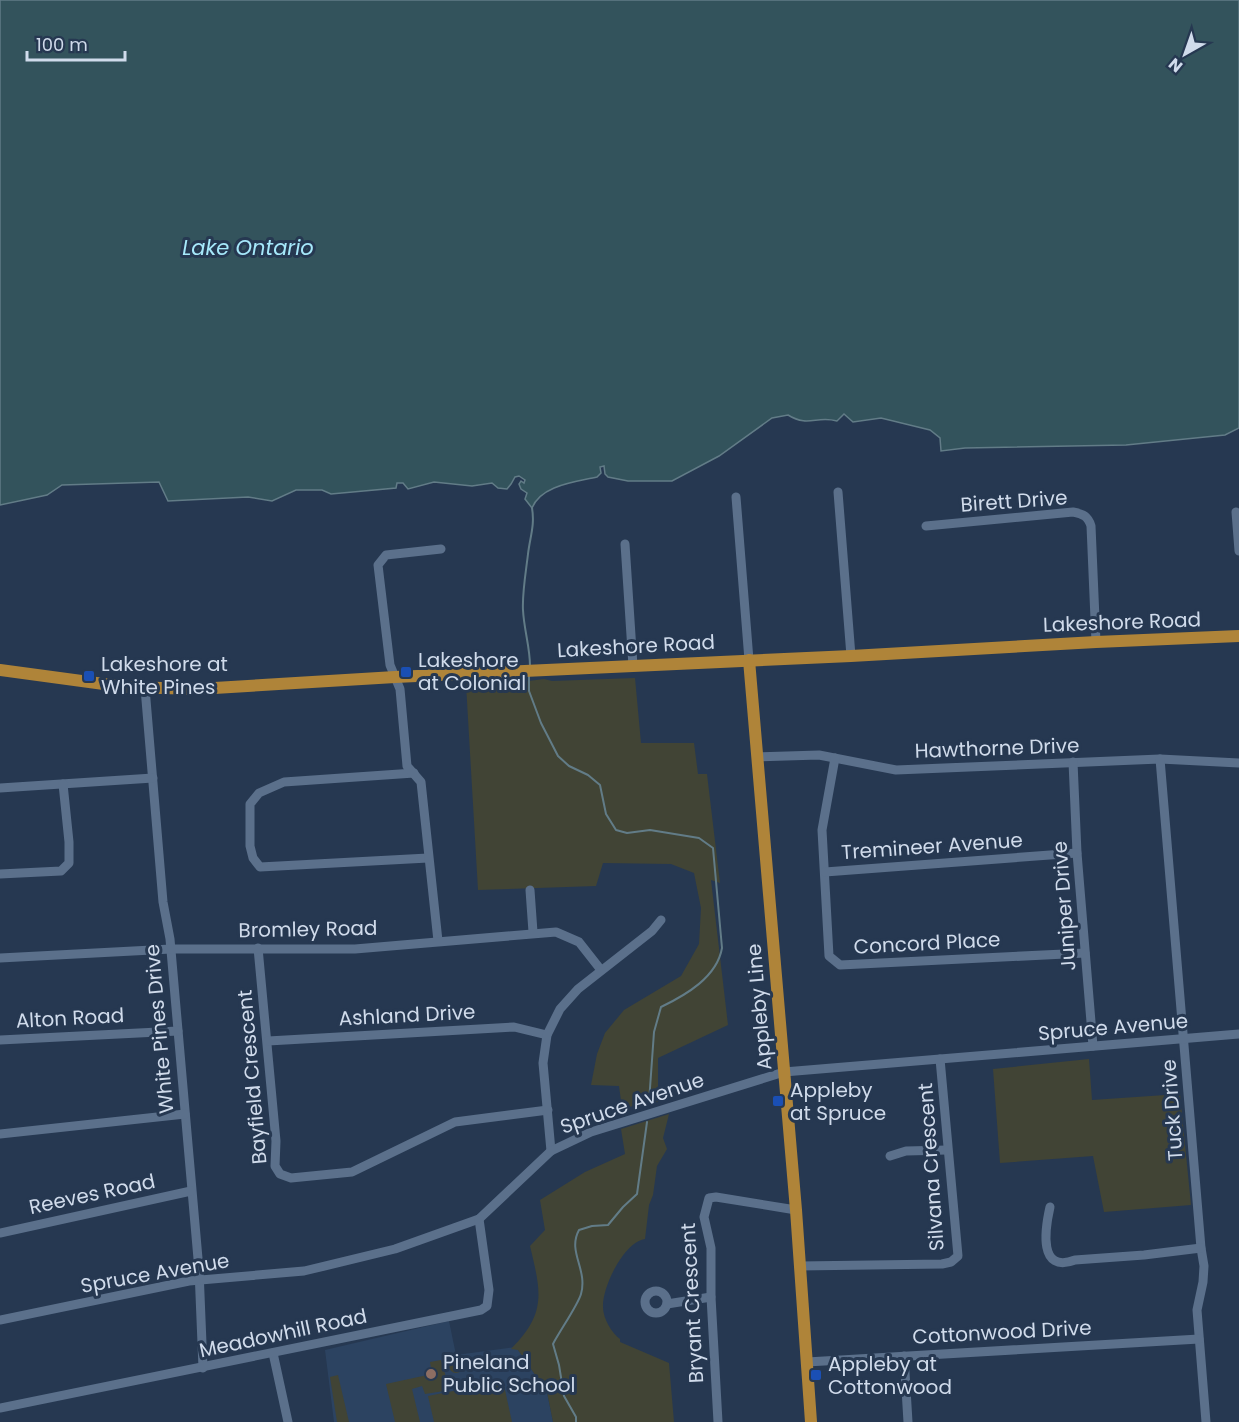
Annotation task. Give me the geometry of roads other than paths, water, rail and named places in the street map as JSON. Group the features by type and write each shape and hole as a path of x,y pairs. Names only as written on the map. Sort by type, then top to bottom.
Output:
{"main road":[{"name":"Lakeshore Road","path":"0,670 145,688 206,688 1239,636"},
{"name":"Appleby Line","path":"749,660 796,1210 811,1422"}],"street":[{"path":"838,492 851,656"},
{"path":"736,497 749,660"},
{"name":"Birett Drive","path":"926,526 1073,512 1084,515 1089,519 1091,526 1096,642"},
{"path":"1236,512 1239,551"},
{"path":"625,544 633,666"},
{"path":"438,941 421,782 407,766 400,689 390,665 378,565 386,555 441,549"},
{"name":"White Pines Drive","path":"145,688 163,902 171,949 178,1031 199,1280 203,1368"},
{"name":"Hawthorne Drive","path":"758,758 812,755 896,770 1160,759 1239,763"},
{"name":"Concord Place","path":"835,758 822,830 829,956 840,965 1085,953"},
{"name":"Tuck Drive","path":"1160,759 1204,1266 1197,1310 1206,1422"},
{"name":"Juniper Drive","path":"1073,762 1077,853 1093,1046"},
{"path":"414,773 284,782 267,789 259,793 250,804 250,846 260,867 429,858"},
{"path":"0,788 153,778"},
{"path":"0,874 61,871 69,863 63,784"},
{"name":"Tremineer Avenue","path":"825,872 1077,853"},
{"path":"530,890 533,932"},
{"path":"550,1151 543,1063 547,1035 560,1009 578,989 652,931 661,920"},
{"name":"Bromley Road","path":"0,958 171,949 355,949 533,932 556,932 579,942 601,970"},
{"name":"Bayfield Crescent","path":"258,948 276,1141 275,1166 280,1174 291,1178 352,1172 455,1122 548,1110"},
{"name":"Ashland Drive","path":"268,1041 514,1027 547,1035"},
{"name":"Alton Road","path":"0,1040 178,1031"},
{"name":"Spruce Avenue","path":"0,1320 199,1280 304,1271 395,1250 479,1220 550,1151 591,1132 784,1072 1239,1034"},
{"name":"Silvana Crescent","path":"799,1266 942,1264 951,1262 958,1256 940,1059"},
{"path":"0,1134 184,1114"},
{"path":"890,1156 906,1151 947,1150"},
{"name":"Reeves Road","path":"0,1233 191,1191"},
{"name":"Bryant Crescent","path":"718,1422 711,1297 711,1248 704,1217 709,1198 716,1197 796,1210"},
{"path":"1050,1207 1047,1249 1051,1259 1056,1262 1066,1263 1075,1260 1201,1248"},
{"name":"Meadowhill Road","path":"0,1408 481,1310 487,1306 489,1290 479,1220"},
{"path":"667,1304 711,1297"},
{"name":"Cottonwood Drive","path":"807,1362 1199,1339"},
{"path":"273,1353 288,1422"},
{"path":"904,1356 908,1422"}],"water":[{"name":"Lake Ontario","path":"0,0 1239,0 1239,428 1225,435 1126,445 965,448 941,451 940,438 930,430 881,418 853,422 844,414 837,421 823,419 802,421 788,415 772,418 719,456 672,481 628,481 608,477 604,466 600,467 601,473 597,477 551,489 537,500 532,508 525,499 527,493 521,489 519,484 521,481 524,483 525,480 519,476 515,477 507,489 498,488 492,483 472,486 434,482 408,489 403,483 397,483 396,488 331,494 322,490 296,490 272,501 248,497 168,501 159,482 62,485 47,495 0,505"}],"waterway":[{"path":"530,666 523,604 533,526 532,508"},
{"path":"529,675 529,691 541,723 558,756 569,766 588,775 600,785 606,814 616,830 627,833 650,830 699,838 713,848 722,948 714,968 699,984 661,1007 654,1032 649,1102"},
{"path":"576,1422 576,1417 564,1396 553,1344 581,1294 582,1277 576,1253 576,1238 579,1230 608,1225 637,1194 647,1122"}],"place":[{"name":"Lakeshore at Colonial","path":"406,672"},
{"name":"Lakeshore at White Pines","path":"89,676"},
{"name":"Appleby at Spruce","path":"778,1101"},
{"name":"Pineland Public School","path":"431,1374"},
{"name":"Appleby at Cottonwood","path":"816,1375"}]}
